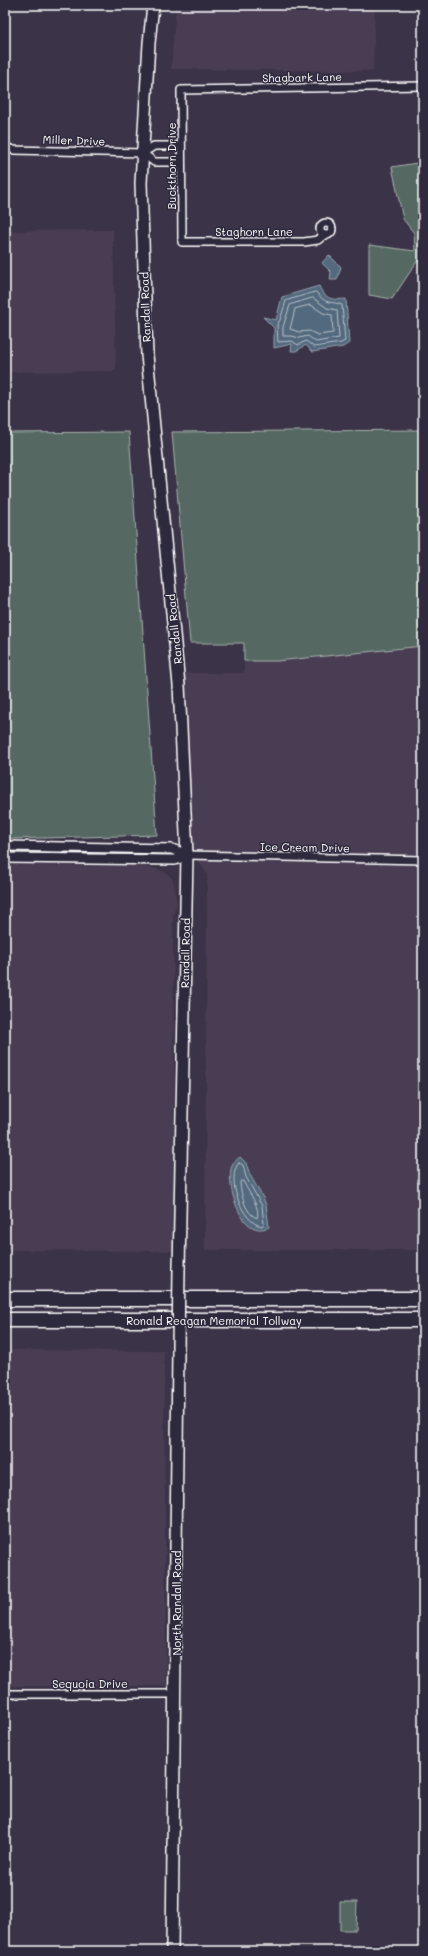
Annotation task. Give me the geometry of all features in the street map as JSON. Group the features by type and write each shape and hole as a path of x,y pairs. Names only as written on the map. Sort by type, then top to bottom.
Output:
{"highway":[{"name":"Ronald Reagan Memorial Tollway","path":"5,1299 423,1299"},
{"name":"Ronald Reagan Memorial Tollway","path":"5,1320 423,1320"}],"main road":[{"name":"Randall Road","path":"153,5 149,43 141,183 147,355 179,685 186,856 179,1255"},
{"name":"North Randall Road","path":"172,1951 179,1255"}],"street":[{"name":"Shagbark Lane","path":"181,90 423,86"},
{"name":"Buckthorn Drive","path":"181,90 182,242"},
{"path":"181,146 154,146 143,154 154,162 181,162"},
{"name":"Miller Drive","path":"5,147 14,150 143,154"},
{"name":"Staghorn Lane","path":"182,242 304,242 318,240 324,235"},
{"path":"5,846 172,849 186,856"},
{"path":"5,858 175,860 186,856"},
{"name":"Ice Cream Drive","path":"186,856 423,860"},
{"name":"Sequoia Drive","path":"5,1694 175,1694"}],"shaded area":[{"path":"176,5 375,5 373,71 171,69"},
{"path":"113,230 116,371 5,372 5,231"},
{"path":"423,646 423,1250 205,1250 207,873 190,852 180,673 244,673 244,661 277,661"},
{"path":"5,865 141,866 158,869 168,874 173,880 177,903 173,916 175,1251 5,1250"},
{"path":"5,1350 164,1351 166,1686 5,1686"}],"green space":[{"path":"423,162 423,273 418,260 392,299 369,295 369,245 415,251 414,233 403,219 392,167"},
{"path":"423,430 423,646 277,661 244,661 244,643 190,643 172,432"},
{"path":"129,432 157,835 5,839 5,433"},
{"path":"340,1902 357,1902 356,1930 340,1930"}],"water":[{"path":"329,255 341,267 337,280 330,280 331,272 322,263"},
{"path":"319,286 321,291 327,297 333,299 346,299 349,343 343,347 312,352 306,345 296,351 291,351 292,344 274,348 274,328 263,317 276,320 282,297"},
{"path":"240,1157 246,1163 250,1175 266,1205 269,1227 259,1229 251,1226 244,1220 238,1210 231,1188 230,1178 232,1165"}]}
